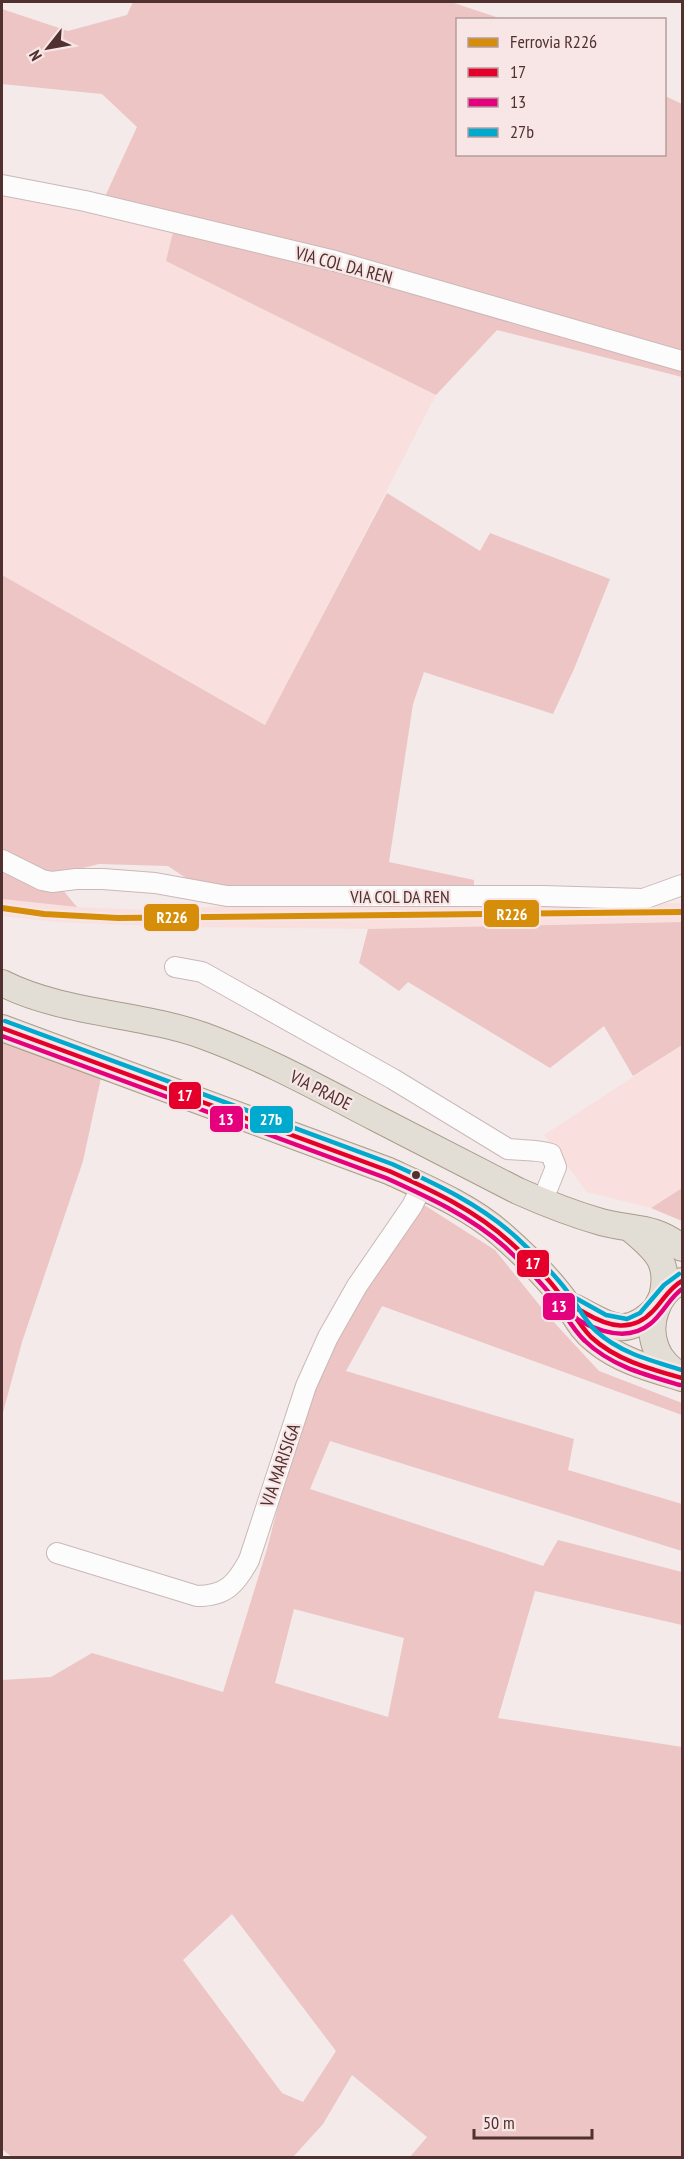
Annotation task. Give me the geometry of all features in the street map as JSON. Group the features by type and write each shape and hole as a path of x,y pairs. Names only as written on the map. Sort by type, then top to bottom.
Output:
{"main road":[{"name":"VIA PRADE","path":"2,983 30,994 89,1010 172,1027 229,1046 303,1080 542,1202 601,1222 629,1228 644,1228 682,1248"},
{"path":"2,1028 422,1186 463,1208 499,1232 535,1266 594,1340 618,1356 682,1378"},
{"name":"VIA PRADE","path":"629,1228 650,1246 663,1265 666,1280 659,1303"},
{"path":"567,1304 607,1325 625,1327 645,1319 677,1283 682,1281"},
{"path":"659,1303 652,1328 656,1348 666,1366 682,1378"}],"street":[{"name":"VIA COL DA REN","path":"2,184 85,201 335,261 682,361"},
{"name":"VIA COL DA REN","path":"2,860 42,880 52,882 76,879 154,883 227,896 543,896 643,899 682,885"},
{"path":"175,967 202,972 393,1079 508,1149 539,1150 551,1154 556,1167 542,1202"},
{"name":"VIA MARISIGA","path":"57,1553 197,1596 212,1596 226,1590 240,1575 249,1560 306,1386 328,1337 357,1286 412,1206 422,1186"}],"shaded area":[{"path":"133,2 451,2 499,18 456,18 456,156 666,156 666,96 682,104 682,377 497,330 436,395 166,261 173,232 97,214 137,127 102,94 2,84 2,9 68,31 127,15"},
{"path":"2,194 173,232 167,261 436,395 266,725 2,575"},
{"path":"387,493 480,551 490,533 610,579 574,669 553,714 424,672 413,704 389,862 474,880 473,907 228,906 168,866 99,864 51,876 77,907 2,899 2,575 265,725"},
{"path":"2,899 77,907 148,910 228,906 473,907 682,903 682,922 368,929 184,927 58,922 2,916"},
{"path":"682,922 682,1045 633,1076 604,1026 550,1068 408,982 399,991 359,963 368,929"},
{"path":"2,1036 102,1073 83,1161 22,1342 2,1416"},
{"path":"682,1045 682,1188 651,1208 587,1192 544,1135"},
{"path":"682,1188 682,1221 651,1208"},
{"path":"421,1203 495,1250 549,1317 599,1371 682,1403 682,1415 382,1306 346,1371 574,1439 568,1470 682,1504 682,1551 330,1441 310,1489 543,1566 558,1540 682,1572 682,1625 535,1591 498,1718 682,1747 682,2157 410,2157 427,2137 352,2075 323,2124 293,2157 13,2158 2,2149 2,1680 51,1677 92,1653 223,1692 267,1549 296,1437 335,1332 390,1256","holes":["294,1609 404,1638 388,1717 275,1683","232,1914 336,2051 303,2102 282,2093 183,1960"]}],"rail line":[{"name":"R226","path":"2,908 44,914 118,918 682,912"}],"transit line":[{"name":"27b","path":"5,1021 392,1164 441,1187 488,1215 517,1238 555,1277 588,1322 605,1339 637,1355 682,1370"},
{"name":"17","path":"2,1028 389,1171 437,1194 483,1221 524,1255 556,1289 591,1337 601,1345 634,1363 682,1378"},
{"name":"13","path":"2,1036 386,1178 433,1200 478,1226 505,1247 543,1286 577,1332 595,1350 630,1369 680,1385"},
{"name":"27b","path":"570,1295 606,1315 627,1319 640,1313 664,1285 679,1274"},
{"name":"17","path":"565,1301 603,1322 620,1326 629,1325 645,1318 673,1287 682,1281"},
{"name":"13","path":"560,1307 591,1327 616,1333 628,1333 650,1324 682,1289"}]}
